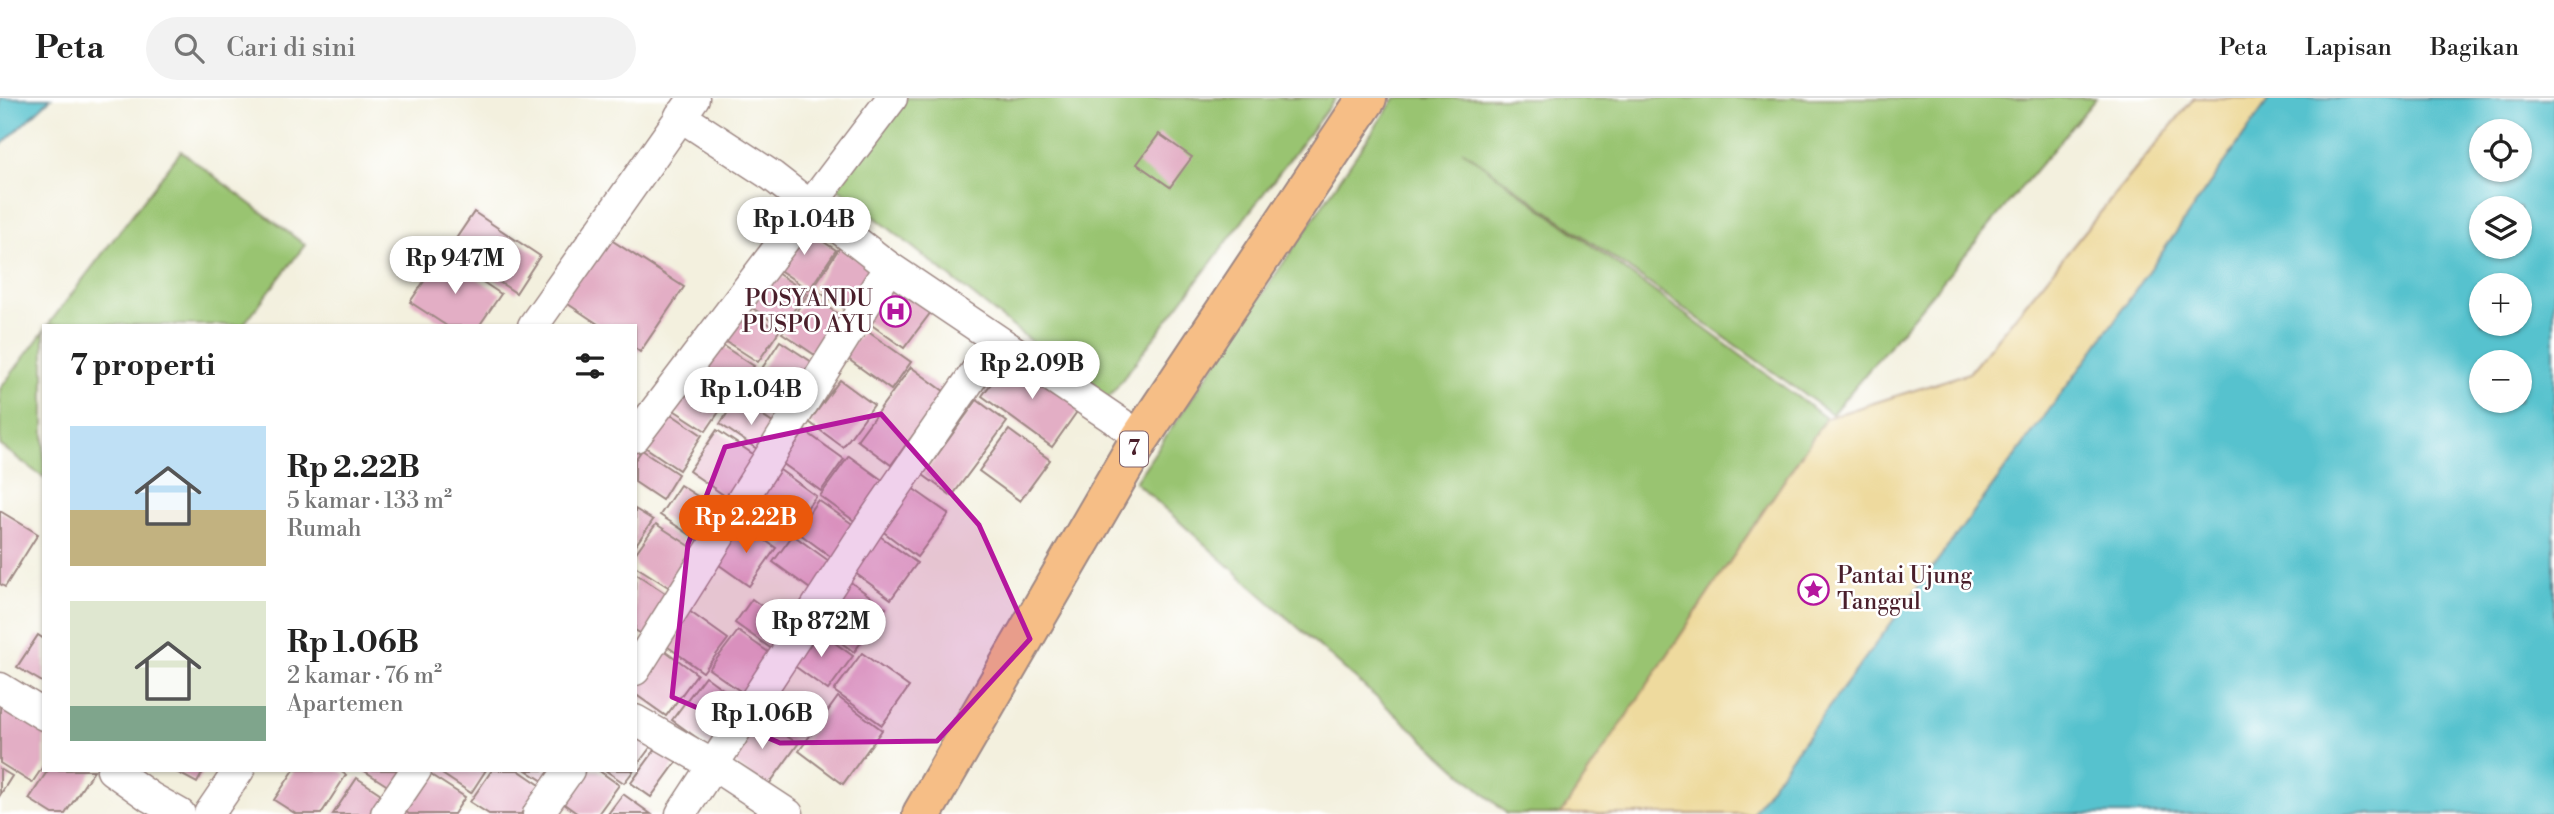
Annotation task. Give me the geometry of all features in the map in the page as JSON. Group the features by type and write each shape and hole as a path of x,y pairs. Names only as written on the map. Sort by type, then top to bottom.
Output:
{"highway":[{"name":"7","path":"922,814 1141,437 1367,98"}],"street":[{"path":"637,434 892,98"},
{"path":"534,324 687,107 742,154 889,267 1141,437"},
{"path":"637,667 889,267"},
{"path":"681,814 867,529 997,341"},
{"path":"0,688 42,714"},
{"path":"637,721 713,765 788,814"},
{"path":"115,772 180,814"},
{"path":"209,814 238,772"},
{"path":"386,814 414,772"},
{"path":"538,814 568,772"}],"highlighted area":[{"path":"881,414 979,525 1030,639 937,741 780,743 672,697 688,544 725,447"}],"green space":[{"path":"887,98 1336,98 1106,401 827,179"},
{"path":"1395,98 2096,98 1832,414 1462,150 1826,418 1561,814 1507,814 1135,482"},
{"path":"181,151 305,245 244,324 49,324"},
{"path":"42,334 42,476 0,445 0,389"}],"sand":[{"name":"Pantai Ujung Tanggul","path":"2194,98 2270,98 2096,347 1752,814 1561,814 1826,418 1969,373"}],"water":[{"path":"0,98 51,98 0,146"},
{"path":"2270,98 2554,98 2554,814 1752,814 2096,347"}],"building":[{"path":"1159,134 1192,157 1170,187 1137,164"},
{"path":"474,212 540,256 516,293 449,249"},
{"path":"798,225 836,250 809,290 772,265"},
{"path":"605,236 684,287 640,352 637,350 637,324 598,324 562,300"},
{"path":"840,247 880,274 852,314 813,288"},
{"path":"442,255 501,294 480,324 444,324 410,302"},
{"path":"769,268 806,292 782,328 745,303"},
{"name":"POSYANDU PUSPO AYU","path":"889,276 934,308 904,348 859,316"},
{"path":"808,294 850,322 824,361 782,333"},
{"path":"739,305 779,331 758,362 719,337"},
{"path":"864,329 911,362 891,390 844,356"},
{"path":"780,341 821,368 796,406 755,379"},
{"path":"717,342 754,366 733,397 697,373"},
{"path":"1012,355 1081,406 1052,447 982,396"},
{"path":"911,367 945,392 891,465 857,440"},
{"path":"690,376 727,400 706,431 669,407"},
{"path":"840,380 874,405 843,447 809,422"},
{"path":"737,399 783,430 766,455 720,424"},
{"path":"977,400 1007,422 952,496 923,475"},
{"path":"665,410 702,435 679,470 642,445"},
{"path":"717,430 759,458 731,500 689,471"},
{"path":"1009,430 1050,460 1020,501 979,471"},
{"path":"805,431 844,459 821,491 782,463"},
{"path":"642,450 678,474 662,500 637,483 637,457"},
{"path":"849,456 889,485 860,525 820,496"},
{"path":"780,470 816,496 785,537 750,512"},
{"path":"680,485 722,512 701,542 660,515"},
{"path":"912,488 949,514 917,557 881,530"},
{"path":"818,500 861,530 838,562 796,531"},
{"path":"637,510 653,520 637,543"},
{"path":"0,511 38,534 5,587 0,584"},
{"path":"656,524 699,552 673,590 637,567 637,551"},
{"path":"742,524 776,548 749,586 715,562"},
{"path":"877,534 917,563 891,599 851,570"},
{"path":"793,535 833,564 813,591 773,562"},
{"path":"637,574 674,599 648,638 637,631"},
{"path":"845,578 886,608 854,652 813,622"},
{"path":"752,599 793,629 776,652 735,623"},
{"path":"682,606 728,639 703,672 657,639"},
{"path":"814,628 853,656 828,690 789,662"},
{"path":"738,631 774,656 746,695 709,669"},
{"path":"38,635 42,638 42,682 17,667"},
{"path":"660,647 697,674 666,716 637,695 637,678"},
{"path":"862,653 909,687 882,725 834,691"},
{"path":"705,676 743,704 711,748 672,720"},
{"path":"838,697 882,730 843,784 799,751"},
{"path":"0,698 42,724 42,768 32,783 0,763"},
{"path":"757,715 798,744 767,787 726,757"},
{"path":"637,728 655,741 637,765"},
{"path":"658,746 678,760 651,797 631,783"},
{"path":"0,769 12,776 0,795"},
{"path":"47,772 93,772 65,814 53,814 29,799"},
{"path":"177,772 203,772 197,783"},
{"path":"293,772 342,772 346,775 321,814 296,814 274,800"},
{"path":"366,772 407,772 394,790"},
{"path":"439,772 485,772 471,793"},
{"path":"491,772 521,772 540,785 521,814 489,814 470,802"},
{"path":"529,772 549,772 543,781"},
{"path":"581,772 601,772 619,785 598,814 578,814 560,801"},
{"path":"608,772 632,772 624,783"},
{"path":"431,775 465,797 454,814 406,812"},
{"path":"357,778 390,800 381,814 333,814"},
{"path":"623,794 651,814 608,814"}],"place":[{"name":"POSYANDU PUSPO AYU","path":"896,312"},
{"name":"Pantai Ujung Tanggul","path":"1814,589"}]}
